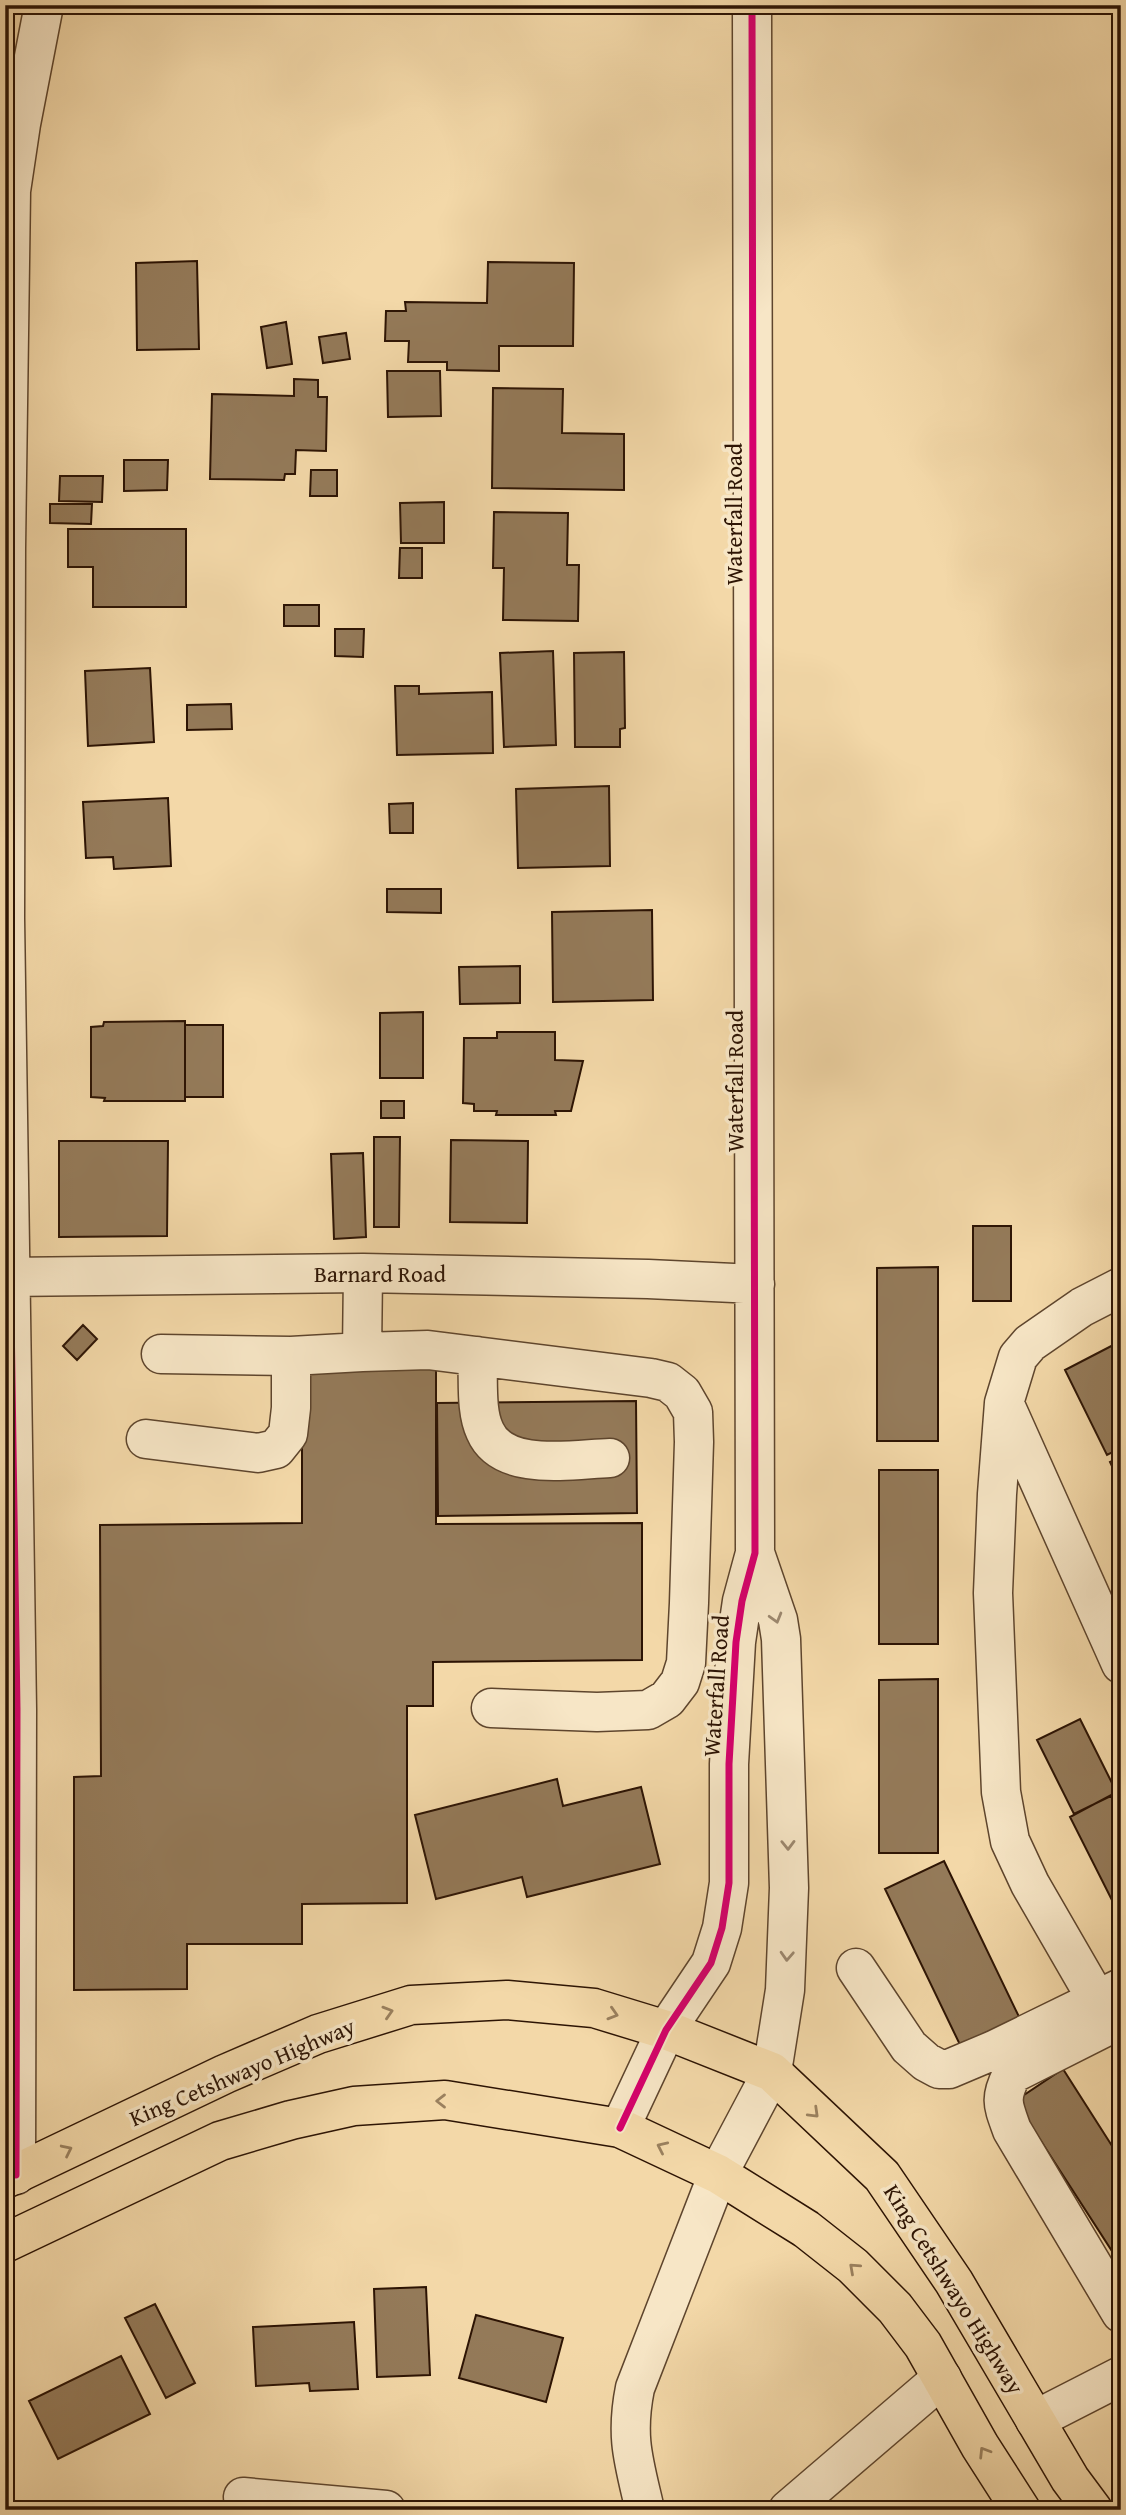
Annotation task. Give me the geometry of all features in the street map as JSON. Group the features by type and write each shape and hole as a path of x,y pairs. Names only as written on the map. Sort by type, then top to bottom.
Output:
{"main road":[{"name":"King Cetshwayo Highway","path":"11,2177 318,2034 411,2005 507,2000 594,2008 666,2030 772,2072 882,2176 954,2282 1070,2479 1093,2510"},
{"path":"5,2242 220,2141 291,2120 354,2106 445,2099 620,2127 718,2174 806,2229 853,2266 895,2308 923,2345 979,2446 1021,2510"}],"street":[{"path":"11,2177 11,1709 5,918 11,191 44,5"},
{"name":"Waterfall Road","path":"620,2127 666,2030 711,1963 722,1928 729,1883 729,1765 736,1642 742,1601 755,1553 752,5"},
{"path":"362,1352 363,1273"},
{"name":"Barnard Road","path":"8,1277 363,1273 755,1284"},
{"path":"1113,2016 1030,1884 1010,1841 1001,1792 993,1592 1004,1403 1018,1357 1030,1343 1082,1307 1121,1287"},
{"path":"161,1354 291,1356 428,1350 610,1372 668,1382 682,1393 693,1412 694,1432 686,1662 680,1682 667,1699 648,1710 597,1712 491,1708"},
{"path":"146,1439 258,1453 276,1448 288,1434 291,1356"},
{"path":"477,1356 480,1412 484,1431 505,1453 525,1461 610,1458"},
{"path":"1004,1403 1121,1664"},
{"name":"Waterfall Road","path":"645,2510 630,2447 630,2417 635,2388 718,2174 772,2072 785,1990 789,1888 781,1639 778,1620 755,1553"},
{"path":"856,1968 909,2047 939,2069 949,2069 994,2050 1113,2016"},
{"path":"1113,2016 1012,2074 1003,2090 1003,2107 1012,2130 1121,2313"},
{"path":"1035,2420 1121,2376"},
{"path":"788,2510 942,2378"},
{"path":"243,2497 386,2510"}],"building":[{"path":"197,261 199,349 137,350 136,263"},
{"path":"488,262 574,263 573,346 499,346 499,371 447,370 447,362 408,362 409,341 385,341 386,311 406,311 405,302 487,303"},
{"path":"286,322 292,364 267,368 261,327"},
{"path":"346,333 350,359 323,363 319,337"},
{"path":"387,371 440,371 441,416 388,417"},
{"path":"294,379 318,380 318,397 327,397 326,451 296,450 295,474 285,474 284,480 210,479 212,394 294,396"},
{"path":"493,388 563,389 562,433 624,434 624,490 492,488"},
{"path":"124,460 168,460 167,490 124,491"},
{"path":"311,470 337,470 337,496 310,496"},
{"path":"60,476 103,476 102,502 59,501"},
{"path":"444,502 444,543 401,543 400,503"},
{"path":"50,504 92,504 91,524 50,523"},
{"path":"494,512 568,513 567,565 579,565 578,621 503,620 504,568 493,568"},
{"path":"68,529 186,529 186,607 93,607 93,567 68,567"},
{"path":"400,548 422,548 422,578 399,578"},
{"path":"284,605 319,605 319,626 284,626"},
{"path":"335,629 364,629 363,657 335,656"},
{"path":"553,651 556,745 504,747 500,653"},
{"path":"624,652 625,728 620,729 620,747 575,747 574,653"},
{"path":"150,668 154,742 88,746 85,671"},
{"path":"395,686 419,686 419,694 492,692 493,753 397,755"},
{"path":"231,704 232,729 187,730 187,705"},
{"path":"609,786 610,866 518,868 516,789"},
{"path":"168,798 171,866 114,869 113,857 86,858 83,802"},
{"path":"413,803 413,833 390,833 389,804"},
{"path":"387,889 441,889 441,913 387,912"},
{"path":"652,910 653,1000 553,1002 552,912"},
{"path":"520,966 520,1003 460,1004 459,967"},
{"path":"423,1012 423,1078 380,1078 380,1013"},
{"path":"185,1021 185,1101 104,1101 105,1098 91,1097 91,1027 103,1026 104,1022"},
{"path":"185,1025 223,1025 223,1097 185,1097"},
{"path":"497,1032 555,1032 555,1060 583,1061 571,1111 555,1111 556,1115 496,1115 497,1111 474,1111 474,1104 463,1103 464,1038 497,1038"},
{"path":"381,1101 404,1101 404,1118 381,1118"},
{"path":"374,1137 400,1137 399,1227 374,1227"},
{"path":"451,1140 528,1141 527,1223 450,1222"},
{"path":"59,1141 168,1141 167,1236 59,1237"},
{"path":"363,1153 366,1237 334,1239 331,1154"},
{"path":"973,1226 1011,1226 1011,1301 973,1301"},
{"path":"938,1267 938,1441 877,1441 877,1268"},
{"path":"83,1325 97,1339 77,1360 63,1346"},
{"path":"1121,1341 1121,1448 1107,1455 1065,1370"},
{"path":"436,1368 436,1524 642,1523 642,1660 433,1662 433,1706 407,1706 407,1903 302,1904 302,1944 187,1944 187,1989 74,1990 74,1777 101,1776 100,1525 302,1523 302,1369"},
{"path":"636,1401 637,1513 438,1516 437,1403"},
{"path":"1121,1457 1121,1485 1110,1462"},
{"path":"879,1470 938,1470 938,1644 879,1644"},
{"path":"938,1679 938,1853 879,1853 879,1680"},
{"path":"1080,1719 1117,1793 1074,1814 1037,1740"},
{"path":"557,1779 563,1806 641,1787 660,1864 527,1897 522,1877 436,1899 415,1815"},
{"path":"1111,1795 1121,1814 1121,1918 1070,1817"},
{"path":"944,1861 1022,2023 963,2051 885,1889"},
{"path":"1063,2069 1121,2160 1121,2265 1015,2101"},
{"path":"426,2287 430,2375 377,2377 374,2289"},
{"path":"155,2304 195,2383 166,2398 125,2318"},
{"path":"476,2315 563,2338 546,2402 459,2378"},
{"path":"354,2322 358,2389 310,2391 309,2383 256,2386 253,2327"},
{"path":"121,2356 150,2414 58,2459 29,2401"}],"cycle path":[{"path":"620,2128 666,2030 711,1963 722,1928 729,1883 729,1764 736,1642 742,1601 755,1553 752,5"},
{"path":"6,548 5,918 17,1709 16,2175"}]}
